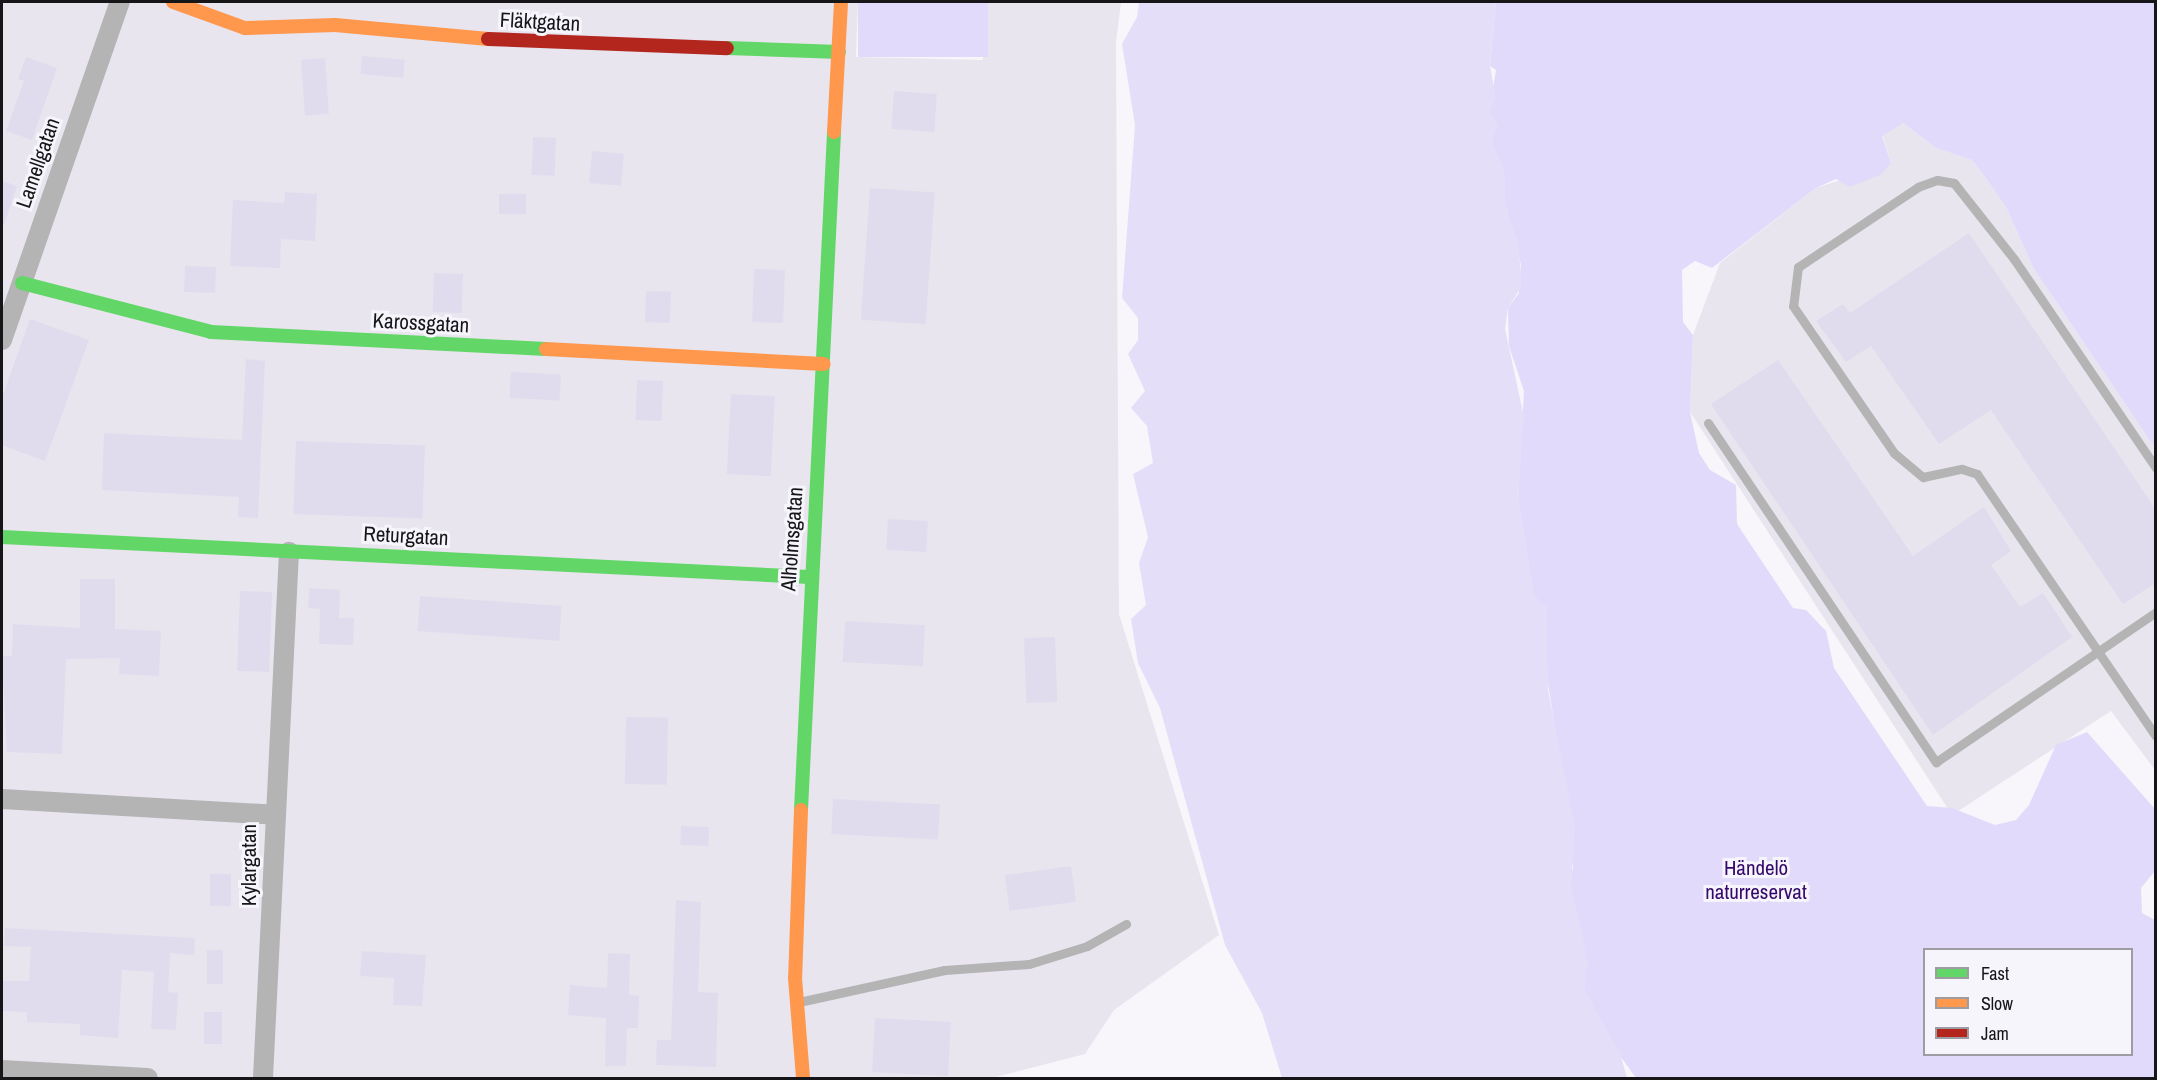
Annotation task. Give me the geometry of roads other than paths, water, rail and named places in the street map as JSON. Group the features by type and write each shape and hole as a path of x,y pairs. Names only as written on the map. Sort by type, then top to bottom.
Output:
{"street":[{"name":"Lamellgatan","path":"2,340 120,2"},
{"name":"Fläktgatan","path":"173,2 245,28 335,25 461,39 839,52"},
{"name":"Alholmsgatan","path":"803,1078 797,1003 810,577 824,364 841,2"},
{"name":"Karossgatan","path":"22,283 211,332 824,364"},
{"name":"Returgatan","path":"2,537 810,577"},
{"path":"276,815 289,552"},
{"name":"Kylargatan","path":"2,799 276,815 263,1078"},
{"path":"2,1070 148,1078"}],"lane":[{"path":"2156,468 2014,259 1954,183 1937,180 1918,187 1798,267 1793,306 1894,453 1923,477 1962,469 1977,474 2156,736"},
{"path":"1708,423 1936,762 2156,612"},
{"path":"797,1003 945,970 1029,964 1087,946 1126,924"}],"park label":[{"name":"Händelö naturreservat","path":"1756,880"}]}
